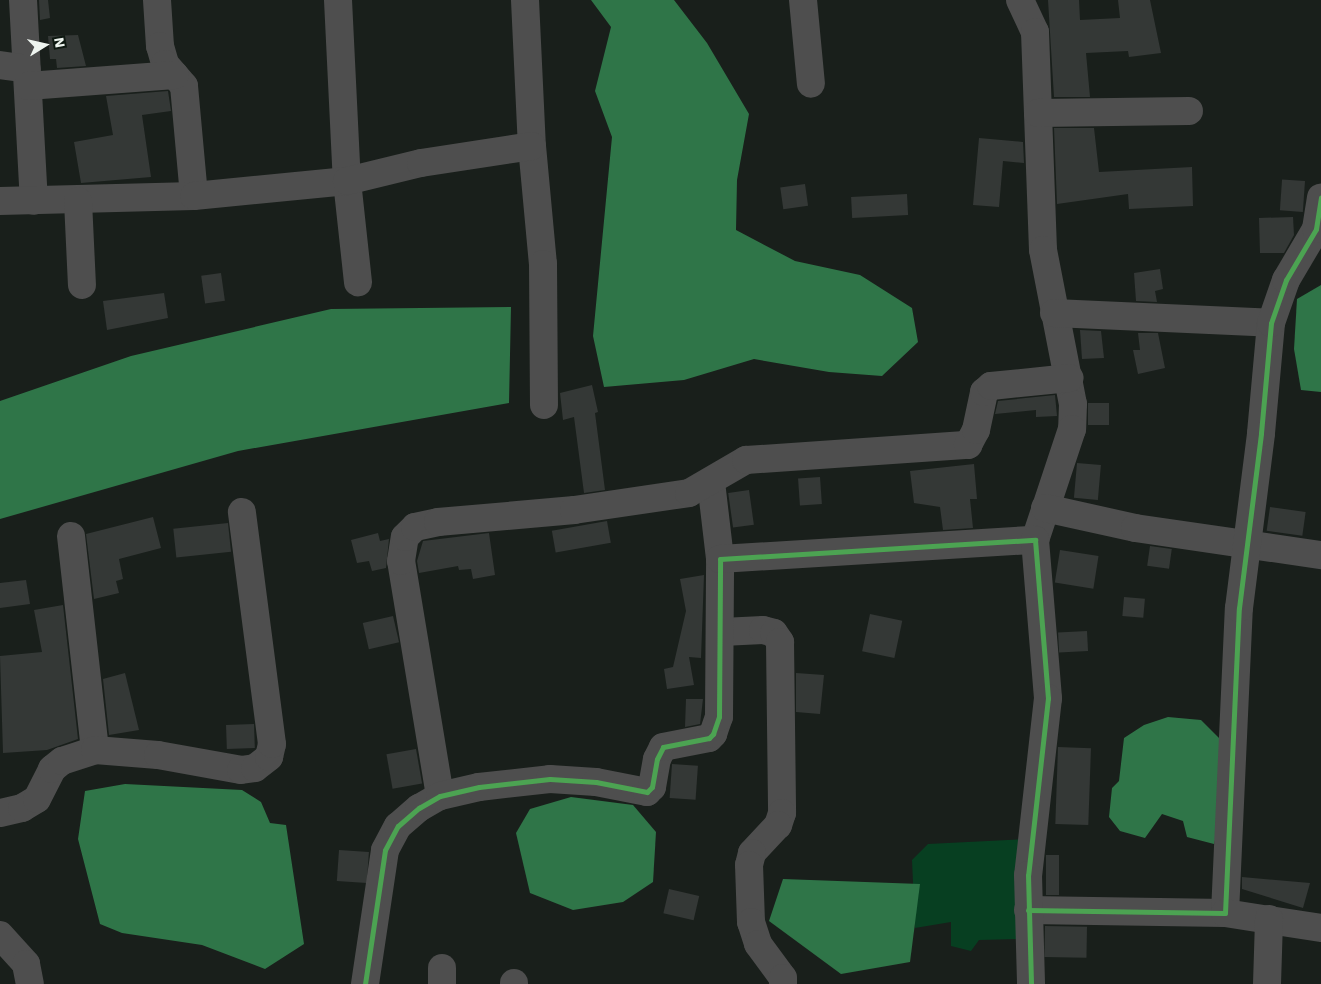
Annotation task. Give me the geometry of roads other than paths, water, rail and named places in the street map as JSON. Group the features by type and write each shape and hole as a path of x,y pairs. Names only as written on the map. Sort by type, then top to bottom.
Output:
{"street":[{"path":"23,0 34,201"},
{"path":"158,0 160,46 165,64 184,86 188,110 194,196"},
{"path":"338,0 347,181 358,282"},
{"path":"525,0 532,146 543,264 544,405"},
{"path":"803,0 811,84"},
{"path":"1020,0 1035,32 1043,250 1054,313 1070,378 1072,429 1035,540 1048,698 1028,875 1030,984"},
{"path":"0,65 27,77 175,75"},
{"path":"1038,113 1189,111"},
{"path":"0,201 78,201 194,196 347,181 421,163 532,146"},
{"path":"1224,914 1245,546 1262,433 1271,323 1286,280 1316,229 1321,197"},
{"path":"78,201 82,285"},
{"path":"1054,313 1271,323"},
{"path":"440,796 401,560 404,538 415,527 438,522 583,508 689,492 711,482 746,460 968,444 976,430 984,392 991,386 1070,378"},
{"path":"365,984 385,850 398,826 440,796 479,787 550,779 596,782 647,792 652,787 657,759 663,747 709,738 717,728 722,632 720,559 711,482"},
{"path":"1045,508 1136,528 1245,546 1321,555"},
{"path":"0,813 22,808 37,799 52,769 62,761 95,750 158,755 241,770 255,768 269,757 272,744 242,512"},
{"path":"71,536 95,750"},
{"path":"720,559 1035,540"},
{"path":"722,632 763,630 774,633 780,642 782,813 778,825 752,853 749,865 751,922 758,944 783,978 783,984"},
{"path":"1028,910 1224,914 1270,919 1321,928"},
{"path":"1267,984 1270,919"},
{"path":"0,935 26,964 30,984"}]}
